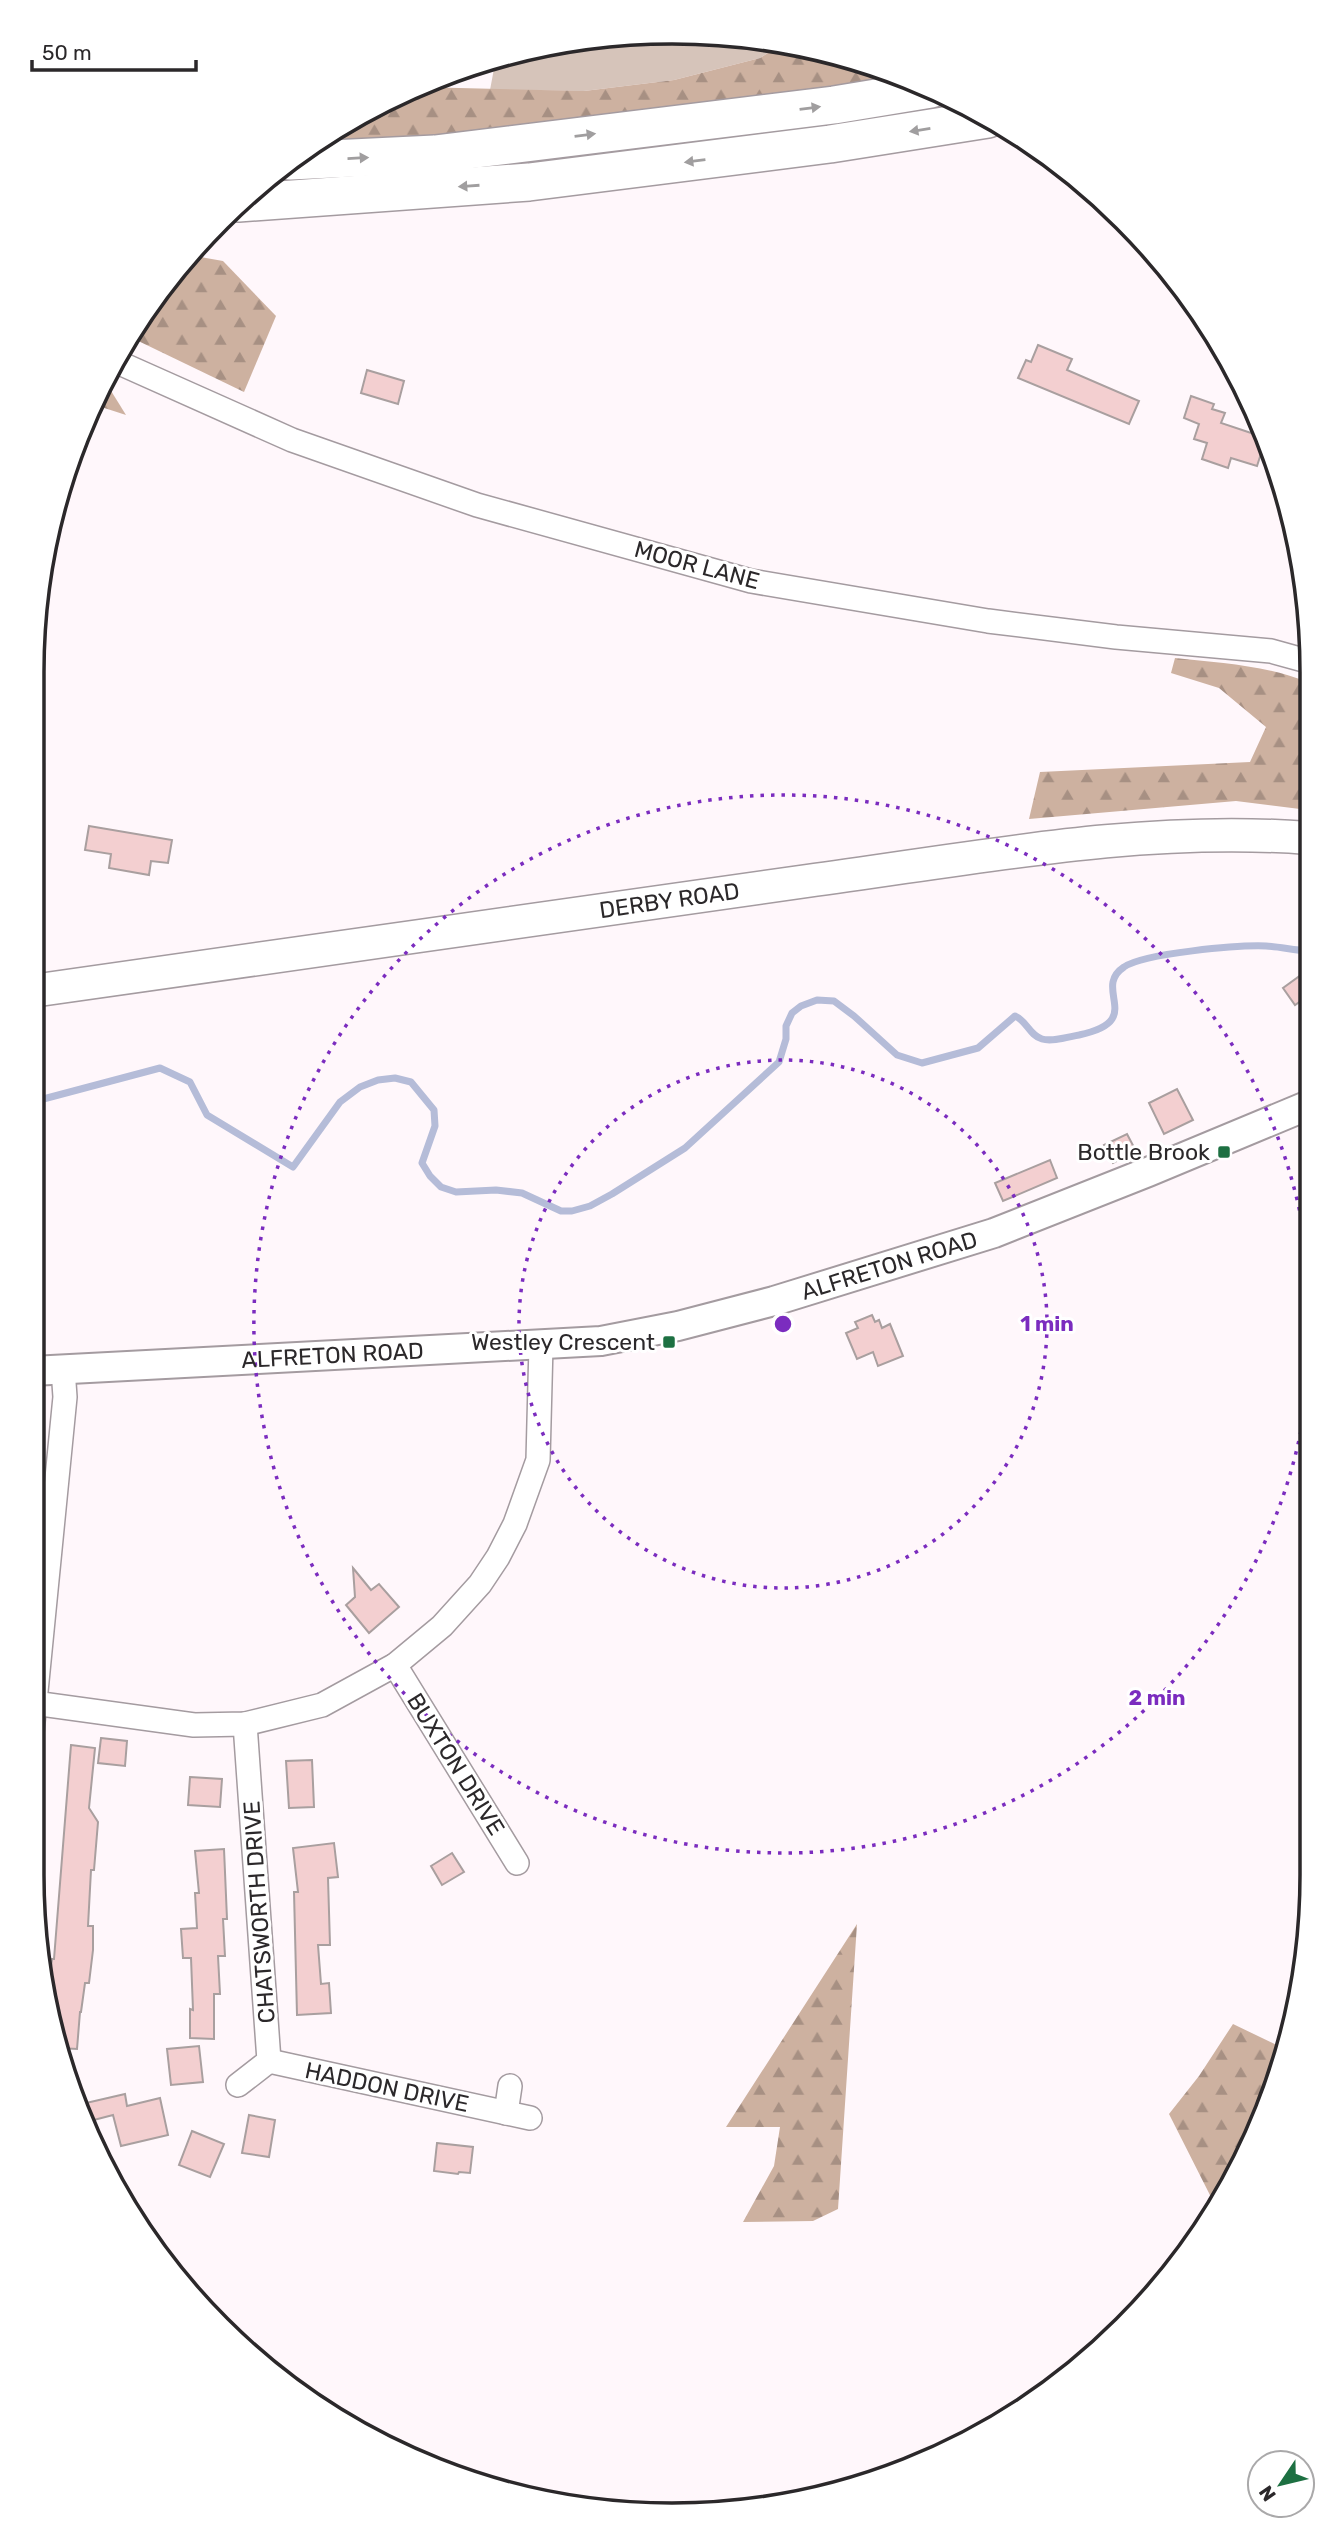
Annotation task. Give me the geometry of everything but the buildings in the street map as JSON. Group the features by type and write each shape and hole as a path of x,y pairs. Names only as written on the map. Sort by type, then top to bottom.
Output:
{"highway":[{"path":"309,160 435,154 834,105 912,92"},
{"path":"256,202 529,182 830,144 973,121"}],"main road":[{"name":"DERBY ROAD","path":"44,989 727,892 1132,838 1230,835 1300,838"}],"street":[{"name":"MOOR LANE","path":"124,365 292,440 477,505 751,581 988,621 1116,637 1270,651 1300,659"},
{"name":"ALFRETON ROAD","path":"44,1370 601,1341 678,1326 774,1301 994,1233 1300,1109"},
{"path":"44,1704 194,1725 245,1724 322,1705 395,1665 442,1626 480,1584 515,1524 538,1461 541,1345"},
{"path":"44,1605 65,1398 63,1369"},
{"name":"BUXTON DRIVE","path":"395,1665 517,1863"},
{"name":"CHATSWORTH DRIVE","path":"245,1724 269,2062"},
{"path":"238,2085 269,2062"},
{"name":"HADDON DRIVE","path":"269,2062 530,2118"},
{"path":"506,2113 510,2086"}],"shaded area":[{"path":"672,44 713,45 770,52 760,58 674,80 584,91 490,90 494,70 590,49"}],"green space":[{"path":"770,52 795,56 878,78 806,93 484,137 325,149 394,109 443,88 584,91 674,80 760,58"},
{"path":"201,257 223,261 276,316 244,392 139,341"},
{"path":"111,391 126,415 103,408"},
{"path":"1175,658 1259,668 1300,679 1300,809 1236,801 1029,819 1040,772 1250,762 1266,727 1219,688 1171,673"},
{"path":"857,1924 838,2209 813,2221 743,2222 774,2166 780,2127 726,2127"},
{"path":"1233,2024 1277,2045 1252,2115 1211,2197 1169,2114 1199,2076"}],"waterway":[{"name":"Bottle Brook","path":"44,1099 160,1068 190,1082 207,1115 293,1167 340,1102 360,1087 378,1080 395,1078 411,1082 434,1110 435,1126 422,1163 441,1187 456,1192 496,1190 522,1193 561,1211 572,1211 590,1206 612,1194 685,1148 779,1062 786,1039 786,1026 792,1013 817,1000 834,1001 897,1055 922,1063 978,1048 1015,1016 1034,1034 1046,1040 1099,1029 1110,1022 1114,1013 1115,976 1124,967 1135,962 1171,954 1235,947 1266,946 1300,950"}],"place":[{"name":"Bottle Brook","path":"1224,1152"},
{"name":"Westley Crescent","path":"669,1342"}]}
